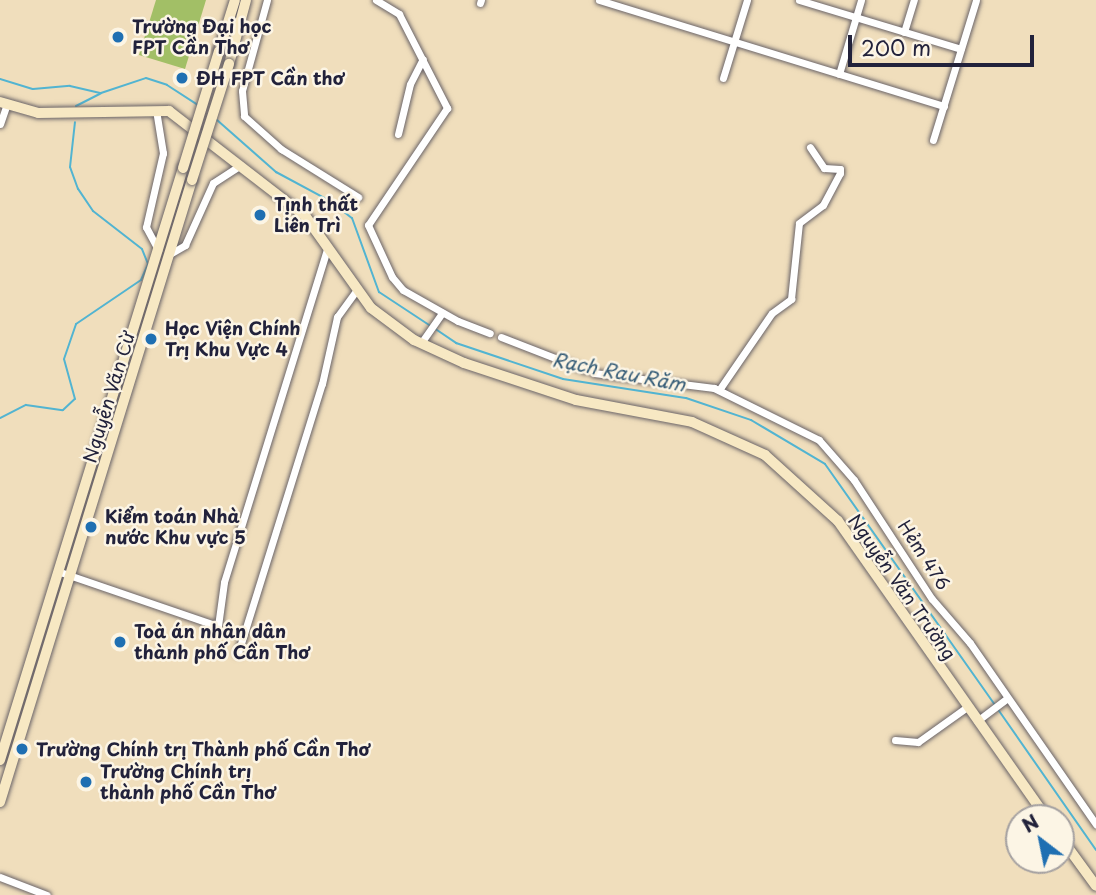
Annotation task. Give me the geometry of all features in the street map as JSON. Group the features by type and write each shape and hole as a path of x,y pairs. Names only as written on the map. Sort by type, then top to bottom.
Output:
{"main road":[{"name":"Nguyễn Văn Cừ","path":"0,802 32,701 65,574 136,362 183,169 235,0"},
{"name":"Nguyễn Văn Cừ","path":"87,503 125,358 192,180 229,64 246,0"},
{"name":"Nguyễn Văn Trường","path":"4,103 38,113 156,110 184,120 306,217 371,308 424,340 464,363 576,400 692,422 765,455 838,521 967,708 1037,804"},
{"path":"125,358 136,362"},
{"name":"Nguyễn Văn Cừ","path":"0,760 19,697 65,574"},
{"path":"19,697 32,701"},
{"path":"1075,857 1096,886"}],"street":[{"path":"267,0 242,91 244,116 281,149 358,197"},
{"path":"376,0 399,13 447,103 411,158 391,196 368,221 397,285 440,315 490,333"},
{"path":"599,0 944,106"},
{"path":"723,78 747,0"},
{"path":"799,0 961,49"},
{"path":"839,74 861,0"},
{"path":"904,32 914,0"},
{"path":"933,140 976,0"},
{"path":"398,134 410,84 423,59"},
{"path":"0,124 4,103"},
{"path":"156,110 163,153 146,226 163,253 185,245 213,183 242,165"},
{"path":"719,390 765,322 791,299 799,223 823,205 840,173 840,169 824,168 810,147"},
{"path":"65,574 218,626 224,582 327,249"},
{"path":"238,653 322,384 337,317 357,289"},
{"path":"424,340 440,315"},
{"name":"Hẻm 476","path":"501,337 590,372 719,390 819,440 889,528 932,599 1096,824"},
{"path":"978,720 1006,699"},
{"path":"895,740 918,742 967,708"},
{"path":"0,877 47,895"}],"green space":[{"path":"156,0 206,0 185,69 139,55"}],"waterway":[{"name":"Rạch Rau Răm","path":"0,79 33,89 70,86 101,93 146,78 167,85 199,106"},
{"path":"76,106 100,94"},
{"name":"Rạch Rau Răm","path":"217,120 276,172 330,201 352,218 379,292 429,325"},
{"path":"0,418 26,405 63,410 75,399 64,359 76,324 141,280 148,264 142,249 93,211 78,189 70,167 75,122"},
{"name":"Rạch Rau Răm","path":"434,328 456,343 563,379 686,398 751,420 825,464 994,704"},
{"name":"Rạch Rau Răm","path":"997,708 1096,850"}],"place":[{"name":"Trường Đại học FPT Cần Thơ","path":"118,37"},
{"name":"ĐH FPT Cần thơ","path":"182,78"},
{"name":"Tịnh thất Liên Trì","path":"260,215"},
{"name":"Học Viện Chính Trị Khu Vực 4","path":"151,339"},
{"name":"Kiểm toán Nhà nước Khu vực 5","path":"91,527"},
{"name":"Toà án nhân dân thành phố Cần Thơ","path":"120,642"},
{"name":"Trường Chính trị Thành phố Cần Thơ","path":"22,749"},
{"name":"Trường Chính trị thành phố Cần Thơ","path":"86,782"}]}
